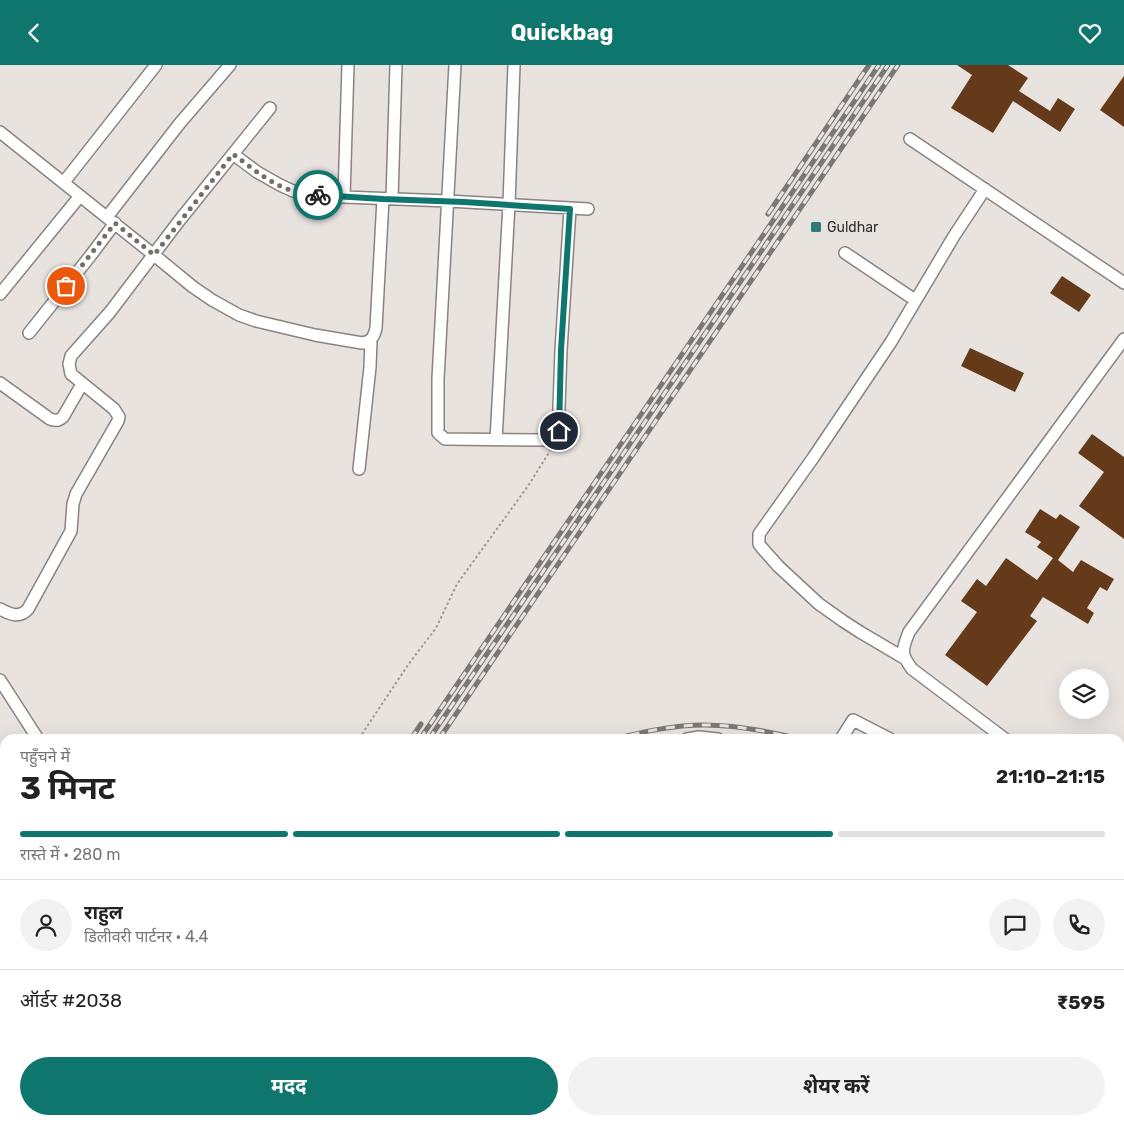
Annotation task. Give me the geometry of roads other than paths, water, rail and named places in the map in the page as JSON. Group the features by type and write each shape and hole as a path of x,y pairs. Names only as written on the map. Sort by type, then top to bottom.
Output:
{"street":[{"path":"64,182 156,65"},
{"path":"29,333 194,106 230,65"},
{"path":"344,197 348,65"},
{"path":"0,132 193,287 212,300 248,319 315,335 367,343 374,336 376,328 396,65"},
{"path":"455,65 438,379 438,433 445,439 542,441 558,436 561,350 570,209"},
{"path":"496,440 509,204 514,65"},
{"path":"0,609 17,615 24,613 28,609 72,531 73,504 76,494 118,421 119,417 114,409 71,374 69,364 71,356 110,312 270,108"},
{"path":"910,139 1124,283"},
{"path":"233,154 268,179 293,191 322,196 588,209"},
{"path":"985,189 954,236 891,341 813,458 759,534 758,539 759,543 778,567 819,603 843,621 904,658 912,669 998,734"},
{"path":"0,294 80,196"},
{"path":"845,253 916,300"},
{"path":"904,658 903,646 909,632 1124,339"},
{"path":"359,469 371,340"},
{"path":"0,383 50,419 56,421 63,417 82,384"},
{"path":"0,680 35,734"},
{"path":"844,734 853,721 880,734"}],"railway":[{"path":"768,214 869,65"},
{"path":"423,734 879,65"},
{"path":"432,734 888,65"},
{"path":"442,734 898,65"},
{"path":"414,734 421,724"},
{"path":"634,734 692,725 727,726 777,734"}],"place":[{"name":"Guldhar","path":"816,227"}]}
